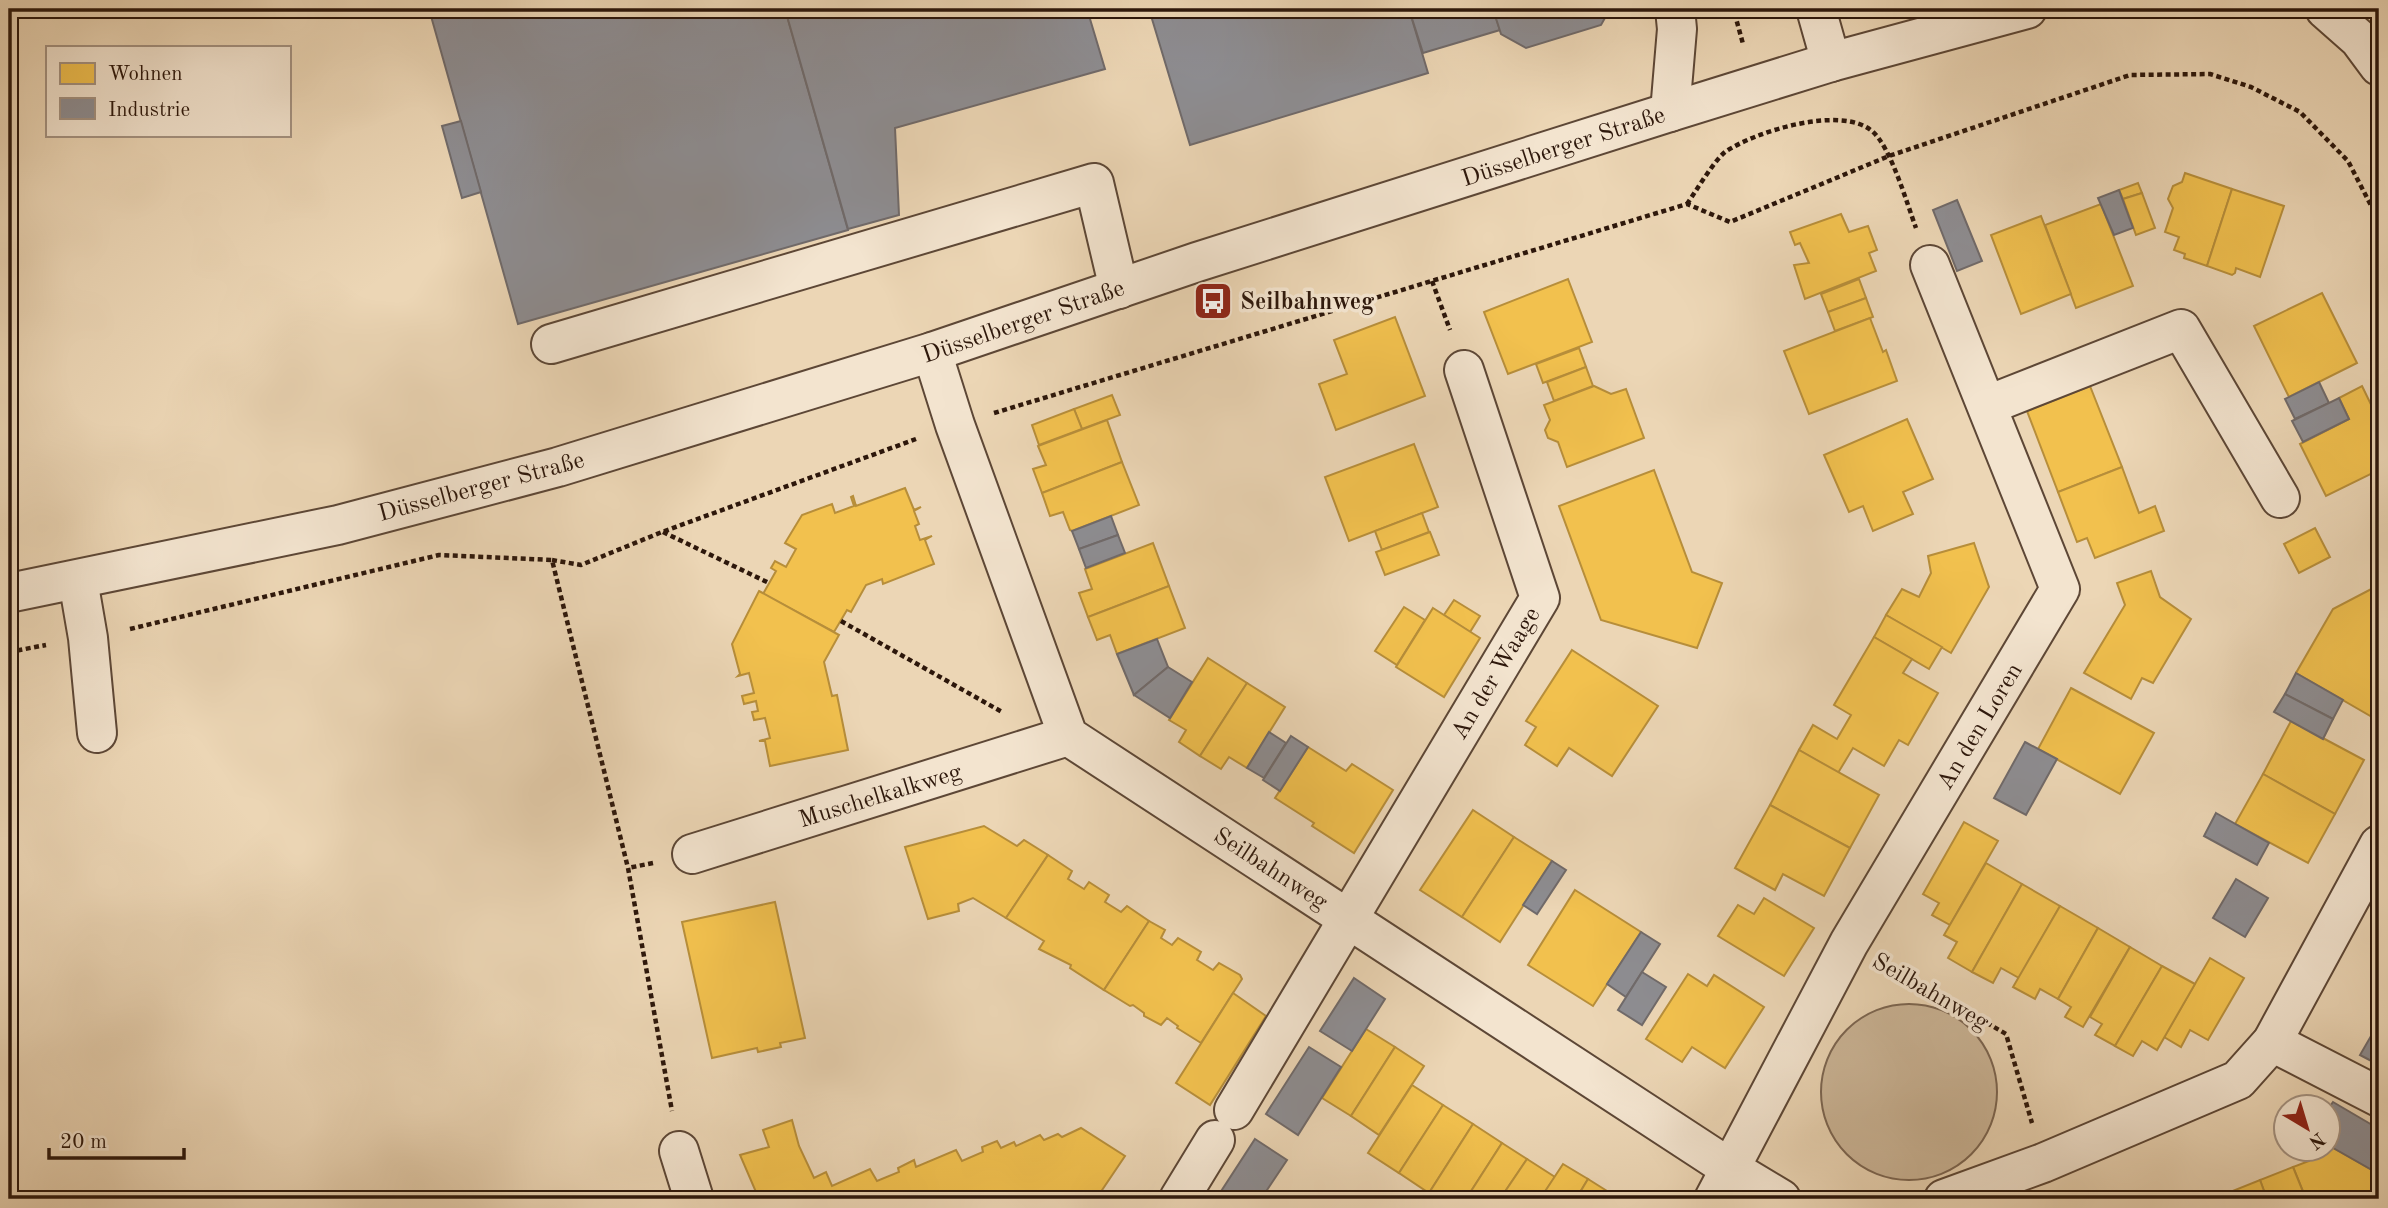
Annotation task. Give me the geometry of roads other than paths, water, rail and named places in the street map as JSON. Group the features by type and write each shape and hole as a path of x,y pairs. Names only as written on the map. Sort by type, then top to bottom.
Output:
{"street":[{"path":"1670,112 1677,29 1675,9"},
{"path":"1816,9 1831,62"},
{"name":"Düsselberger Straße","path":"9,593 338,525 558,467 932,352 1670,112 1831,62 2027,9"},
{"path":"2325,9 2359,39 2379,66"},
{"path":"551,344 1094,183 1119,289"},
{"name":"An den Loren","path":"1723,1184 1849,943 2060,589 1930,265"},
{"path":"1987,405 2180,329 2280,498"},
{"path":"932,352 955,425 1068,736"},
{"name":"An der Waage","path":"1180,1199 1540,598 1464,370"},
{"path":"78,580 88,638 97,733"},
{"name":"Seilbahnweg","path":"1068,736 1348,919 1723,1184 1781,1199"},
{"name":"Muschelkalkweg","path":"692,855 1068,736"},
{"path":"1944,1199 2043,1163 2238,1080 2272,1042 2379,845"},
{"path":"2272,1042 2379,1097"},
{"path":"679,1151 694,1199"}],"place":[{"name":"Seilbahnweg","path":"1213,301"}]}
